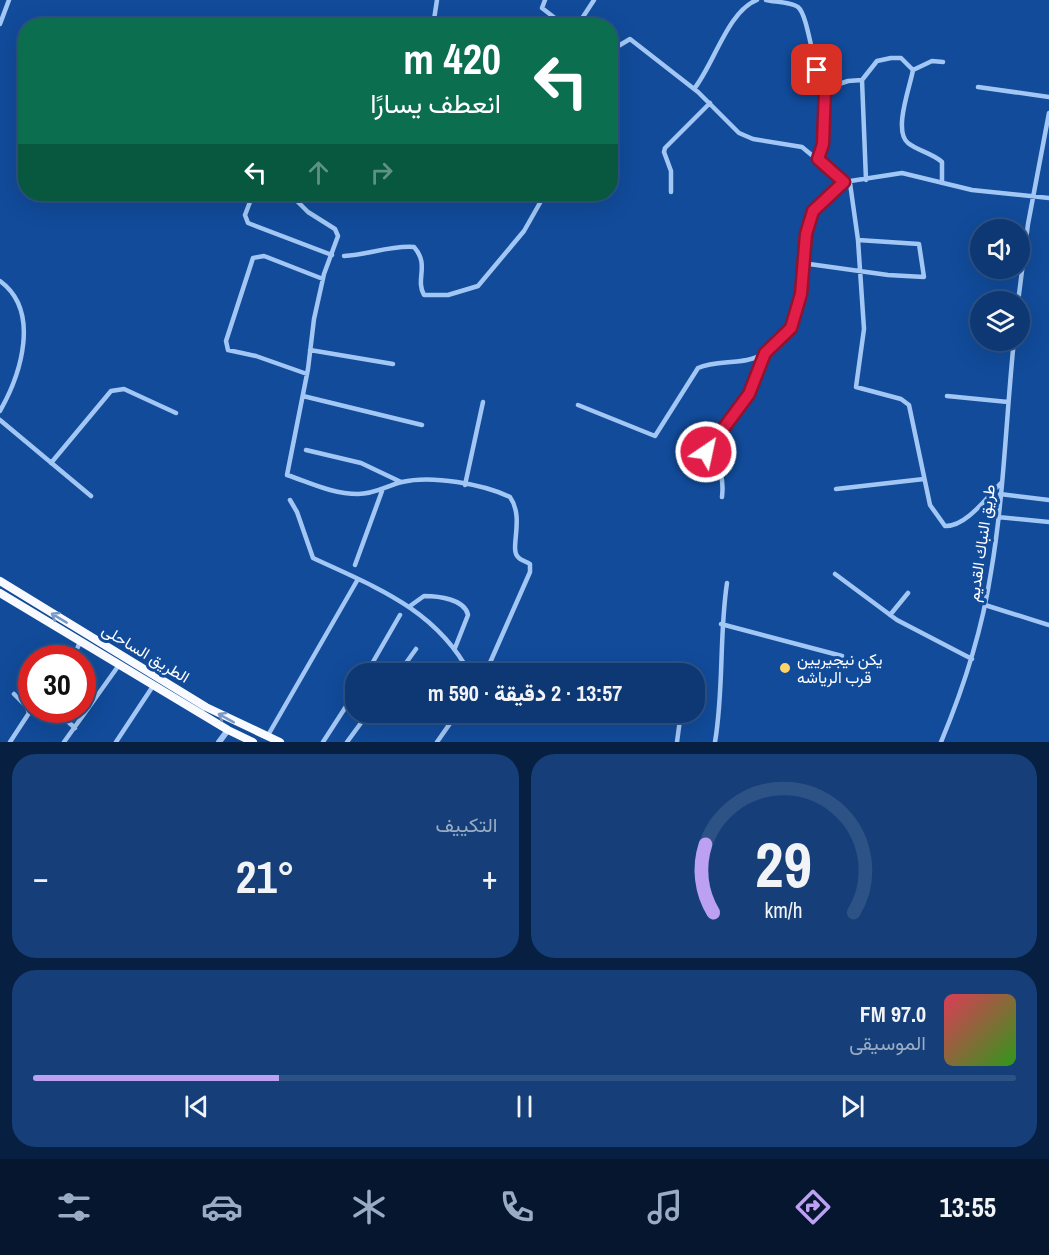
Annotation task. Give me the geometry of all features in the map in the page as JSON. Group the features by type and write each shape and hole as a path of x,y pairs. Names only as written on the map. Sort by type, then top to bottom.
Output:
{"highway":[{"name":"الطريق الساحلى","path":"0,581 206,706 280,742"},
{"name":"الطريق الساحلى","path":"0,592 153,686 228,730 254,742"}],"street":[{"path":"0,24 9,0"},
{"path":"435,18 437,0"},
{"path":"545,0 542,8 553,18"},
{"path":"583,18 594,0"},
{"path":"694,89 711,65 740,11 757,0"},
{"path":"766,0 792,5 802,11 815,63 825,89 823,144 818,159"},
{"path":"618,47 630,39 711,103 727,122 746,136 802,147 847,182 858,240 864,329 854,384 858,389 901,399 909,405 930,505 945,526 951,526 964,519 1001,483"},
{"path":"866,180 862,80 872,65 883,59 902,58 913,70"},
{"path":"942,183 942,162 909,144 902,135 900,121 913,70 925,63 937,60 943,62"},
{"path":"825,89 848,81 862,80"},
{"path":"978,87 1049,97"},
{"path":"671,192 671,171 665,148 711,103"},
{"path":"1020,291 1049,113"},
{"path":"578,405 655,436 698,368 744,361 765,353 791,328 801,294 802,263 813,211 847,182 902,172 972,190 1049,198"},
{"path":"250,201 245,215 248,223 332,255"},
{"path":"297,201 308,212 337,232 314,319 307,374 287,475 340,493 382,491 401,482 443,481 487,488 510,497 518,515 514,551 519,559 531,567 490,663"},
{"path":"344,256 363,255 400,246 414,247 421,255 423,272 421,290 424,295 432,297 448,295 478,286 524,231 540,201"},
{"path":"802,263 920,278 924,275 919,244 858,240"},
{"path":"307,374 256,356 228,350 226,341 253,258 264,256 323,279"},
{"path":"0,281 13,291 21,304 23,328 18,373 0,411"},
{"path":"310,350 393,364"},
{"name":"طريق النباك القديم","path":"941,742 962,693 985,605 998,517 1013,351"},
{"path":"722,497 722,478 719,468 707,455 706,449 749,394 765,353"},
{"path":"51,463 111,391 124,389 176,412"},
{"path":"303,396 422,425"},
{"path":"946,396 1008,402"},
{"path":"465,485 483,402"},
{"path":"0,420 91,496"},
{"path":"306,450 361,463 401,482"},
{"path":"836,489 924,479"},
{"path":"355,565 382,491"},
{"path":"1000,494 1049,500"},
{"path":"290,500 297,512 313,558 410,606 454,648 463,663"},
{"path":"998,517 1049,522"},
{"path":"835,574 890,615 972,659"},
{"path":"267,737 358,579"},
{"path":"715,742 721,688 721,624 727,582"},
{"path":"890,615 908,593"},
{"path":"410,606 424,596 451,600 463,606 468,615 454,648"},
{"path":"985,605 1049,625"},
{"path":"372,663 400,615"},
{"path":"721,624 842,656"},
{"path":"406,663 416,649"},
{"path":"64,742 119,665"},
{"path":"116,742 153,686"},
{"path":"10,742 29,713 27,707 14,694"},
{"path":"323,742 345,708"},
{"path":"70,723 75,728"},
{"path":"347,742 361,723"},
{"path":"437,742 450,723"},
{"path":"677,742 680,723"},
{"path":"219,742 228,730"}],"place":[{"name":"يكن نيجيريين قرب الرياشه","path":"785,668"}],"route":[{"path":"706,452 754,386 765,353 791,328 801,294 806,234 813,211 844,182 818,159 823,144 825,89 817,70"}]}
